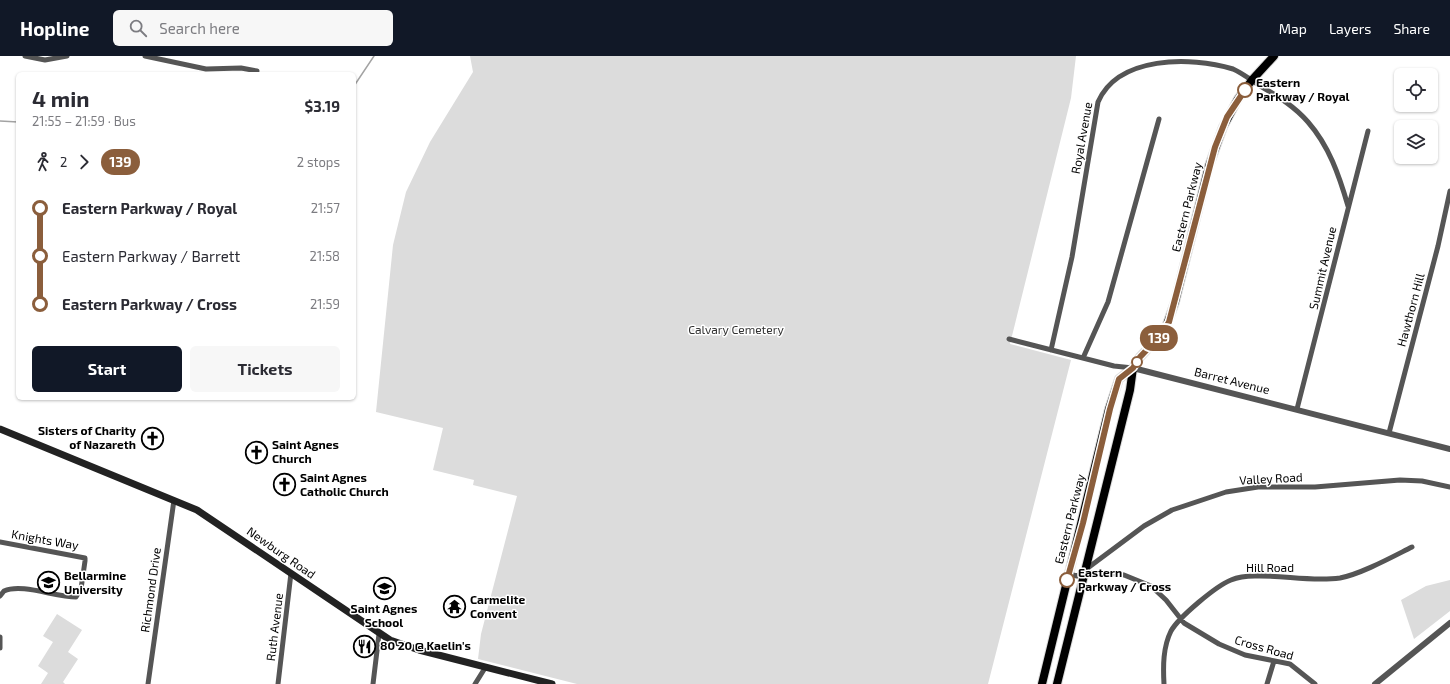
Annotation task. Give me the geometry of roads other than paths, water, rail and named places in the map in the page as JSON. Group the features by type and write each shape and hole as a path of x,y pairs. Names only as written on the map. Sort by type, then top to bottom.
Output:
{"main road":[{"name":"Eastern Parkway","path":"1042,684 1119,379 1133,368 1140,357 1163,333 1169,322 1215,147 1227,117 1252,80 1274,56"},
{"name":"Eastern Parkway","path":"1057,684 1130,390 1133,368"},
{"name":"Newburg Road","path":"0,429 174,500 208,516 380,634 411,648 552,684"}],"street":[{"path":"25,56 45,60 67,56"},
{"path":"146,56 206,69 241,68 257,71"},
{"name":"Royal Avenue","path":"1051,350 1078,228 1098,102 1105,87 1112,79 1134,66 1148,61 1178,58 1202,60 1232,69 1286,102 1307,121 1316,133 1335,165 1348,206"},
{"path":"1083,358 1108,302 1159,119"},
{"name":"Summit Avenue","path":"1297,409 1368,131"},
{"name":"Hawthorn Hill","path":"1389,433 1437,252 1450,191"},
{"name":"Barret Avenue","path":"1009,340 1114,366 1133,368 1450,449"},
{"name":"Valley Road","path":"1069,574 1077,576 1144,526 1172,510 1226,492 1258,487 1315,487 1400,480 1422,481 1450,487"},
{"name":"Richmond Drive","path":"148,684 174,500"},
{"name":"Knights Way","path":"0,542 85,558 81,590 76,597 65,597 17,588 4,591 0,596"},
{"name":"Hill Road","path":"1164,684 1164,658 1167,643 1173,628 1209,594 1231,580 1255,576 1312,579 1339,578 1360,571 1412,547"},
{"name":"Cross Road","path":"1085,571 1124,575 1151,586 1166,600 1181,619 1232,651 1245,656 1290,664 1315,684"},
{"name":"Ruth Avenue","path":"278,684 291,573"},
{"path":"1375,684 1450,623"},
{"path":"373,684 380,634"},
{"path":"0,637 0,648"},
{"path":"1267,684 1274,661"},
{"path":"475,684 485,668"}],"waterway":[{"path":"356,83 374,56"},
{"path":"0,121 16,122"}],"place":[{"name":"Eastern Parkway / Royal","path":"1245,90"},
{"name":"Sisters of Charity of Nazareth","path":"152,438"},
{"name":"Saint Agnes Church","path":"256,452"},
{"name":"Saint Agnes Catholic Church","path":"285,485"},
{"name":"Eastern Parkway / Cross","path":"1067,580"},
{"name":"Bellarmine University","path":"49,583"},
{"name":"Saint Agnes School","path":"384,588"},
{"name":"Carmelite Convent","path":"454,607"},
{"name":"80 20 @ Kaelin's","path":"364,646"}],"park label":[{"name":"Calvary Cemetery","path":"736,330"}]}
